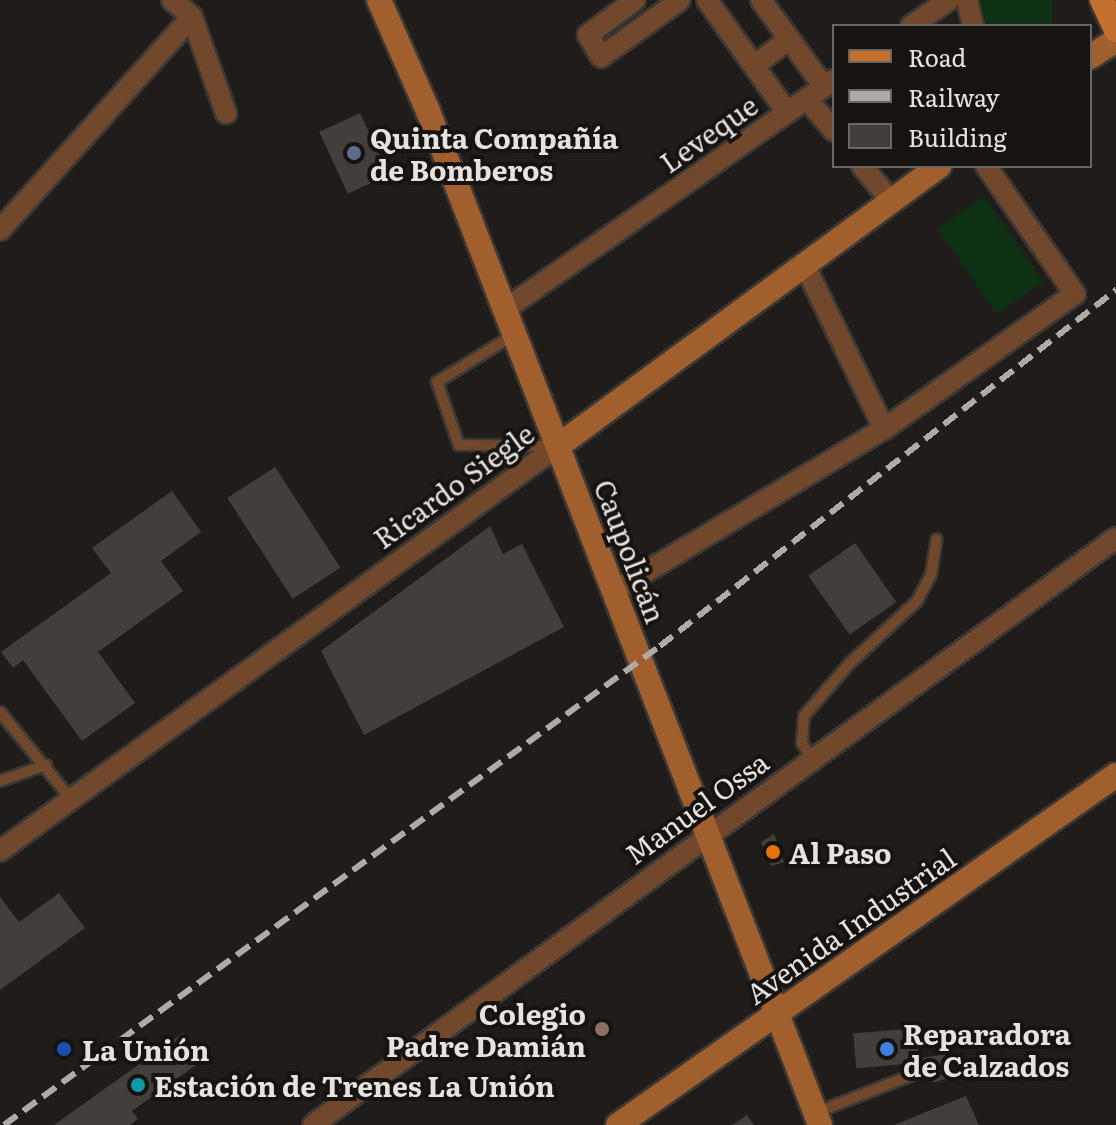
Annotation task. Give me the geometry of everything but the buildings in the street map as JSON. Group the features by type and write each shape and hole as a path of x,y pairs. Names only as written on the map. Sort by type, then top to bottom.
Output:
{"main road":[{"name":"Caupolicán","path":"379,0 515,334 818,1119"},
{"path":"1102,0 1116,30"},
{"path":"1092,56 1116,40"},
{"name":"Ricardo Siegle","path":"558,446 936,168"},
{"name":"Avenida Industrial","path":"618,1125 1116,775"}],"street":[{"path":"172,0 192,17 226,113"},
{"path":"635,0 588,35 601,57 680,0"},
{"name":"Leveque","path":"707,0 787,112"},
{"name":"Leveque","path":"504,310 829,83 789,39 761,0"},
{"path":"914,24 949,0"},
{"path":"967,0 973,24"},
{"path":"0,230 192,17"},
{"name":"Leveque","path":"754,66 789,39"},
{"path":"807,99 832,129"},
{"path":"864,168 892,202"},
{"path":"614,591 884,429 1075,294 987,168"},
{"path":"805,266 884,429"},
{"name":"Ricardo Siegle","path":"0,851 558,446"},
{"name":"Manuel Ossa","path":"313,1125 707,832 1116,538"}],"lane":[{"path":"515,334 437,382 459,445 558,446"},
{"path":"811,757 802,743 804,716 849,664 917,601 931,575 937,539"},
{"path":"0,712 71,799"},
{"path":"0,781 46,765"},
{"path":"818,1119 917,1073"}],"green space":[{"path":"976,0 1052,0 1052,24 976,24"},
{"path":"984,196 1044,281 997,314 937,229"}],"railway":[{"path":"4,1125 660,646 1116,290"}],"place":[{"name":"Quinta Compañía de Bomberos","path":"354,153"},
{"name":"Al Paso","path":"773,852"},
{"name":"Colegio Padre Damián","path":"602,1029"},
{"name":"La Unión","path":"64,1049"},
{"name":"Reparadora de Calzados","path":"887,1049"},
{"name":"Estación de Trenes La Unión","path":"138,1085"}]}
